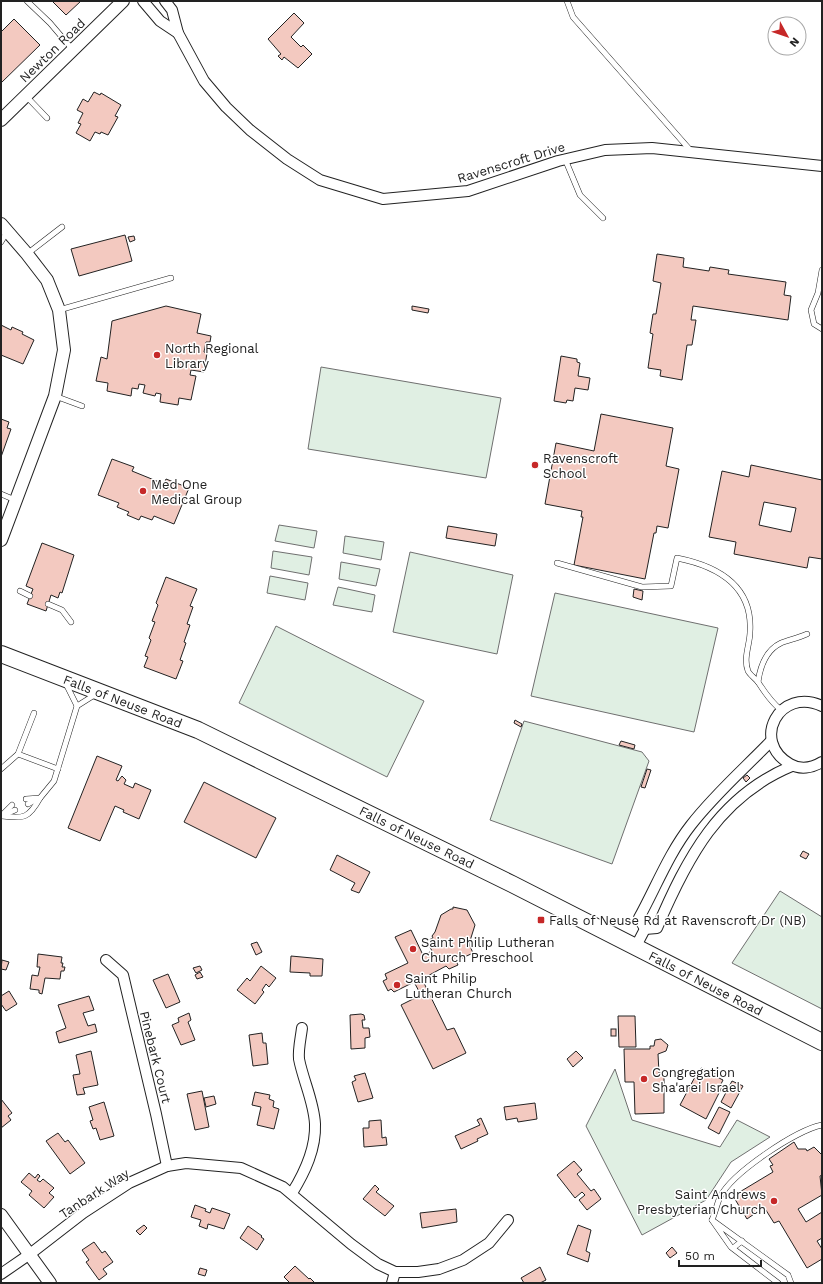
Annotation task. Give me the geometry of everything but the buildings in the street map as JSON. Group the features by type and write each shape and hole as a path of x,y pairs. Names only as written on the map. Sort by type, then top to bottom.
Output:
{"main road":[{"name":"Falls of Neuse Road","path":"1,654 198,730 512,884 822,1042"}],"street":[{"name":"Newton Road","path":"1,120 123,1"},
{"name":"Ravenscroft Drive","path":"143,1 160,21 178,33"},
{"name":"Ravenscroft Drive","path":"165,1 172,10 178,33 204,81 226,107 250,130 287,159 320,180 383,199 468,191 565,159 605,150 652,148 822,166"},
{"path":"2,537 55,396 64,350 59,310 47,280 4,228"},
{"path":"822,706 813,702 802,701 790,704 781,710 774,719 771,730 771,741 779,756 792,766 802,768 812,767 822,762"},
{"path":"645,929 639,918 668,863 692,824 728,784 771,741"},
{"path":"645,929 657,928 676,885 694,853 713,825 740,797 770,775 792,766"},
{"path":"728,784 740,797"},
{"path":"635,948 645,929"},
{"name":"Pinebark Court","path":"106,960 123,975 167,1166"},
{"path":"292,1193 305,1171 312,1151 315,1124 310,1096 299,1057 302,1028"},
{"name":"Tanbark Way","path":"1,1274 84,1213 123,1188 167,1166 186,1163 241,1168 292,1193 351,1244 378,1264 396,1272 418,1272 439,1269 463,1260 489,1243 508,1220"},
{"path":"1,1215 50,1283"},
{"path":"392,1283 396,1272"}],"lane":[{"path":"27,1 50,23 73,50"},
{"path":"567,1 573,18 691,152"},
{"path":"26,96 47,118"},
{"path":"565,159 580,195 603,218"},
{"path":"27,254 62,227"},
{"path":"1,242 4,228"},
{"path":"822,270 818,293 811,310 814,324 822,330"},
{"path":"59,310 172,278"},
{"path":"55,396 82,406"},
{"path":"1,494 16,500"},
{"path":"557,563 642,587 671,586 677,558 696,561 714,568 731,580 739,589 750,618 750,632 746,661 749,672 758,682 767,698 781,710"},
{"path":"20,591 30,596"},
{"path":"48,604 62,610 71,622"},
{"path":"758,682 763,663 773,648 807,634"},
{"path":"63,678 77,706"},
{"path":"1,816 18,818 32,812 40,798 54,781 77,706 100,692"},
{"path":"1,769 18,754 34,713"},
{"path":"18,754 58,769"},
{"path":"27,801 40,798"},
{"path":"1,816 14,808"},
{"path":"712,1220 720,1196 745,1168 798,1135 822,1125"},
{"path":"712,1220 788,1275 791,1283"},
{"path":"712,1220 732,1248 778,1283"},
{"path":"732,1248 742,1241"}],"green space":[{"path":"321,367 501,398 486,478 308,449"},
{"path":"279,525 317,531 314,548 275,541"},
{"path":"345,536 384,542 381,560 343,553"},
{"path":"273,551 312,557 309,575 271,568"},
{"path":"410,552 513,575 497,654 393,632"},
{"path":"341,562 380,569 376,586 339,579"},
{"path":"270,576 308,583 305,600 267,593"},
{"path":"338,587 375,595 372,612 333,605"},
{"path":"555,593 718,628 694,732 531,696"},
{"path":"276,626 424,701 387,777 239,703"},
{"path":"524,721 642,752 649,761 612,864 490,820"},
{"path":"780,891 822,917 822,1009 732,963"},
{"path":"615,1069 632,1120 720,1147 737,1120 770,1137 731,1162 706,1200 642,1235 586,1126"}],"place":[{"name":"North Regional Library","path":"157,355"},
{"name":"Ravenscroft School","path":"535,465"},
{"name":"Med One Medical Group","path":"143,491"},
{"name":"Falls of Neuse Rd at Ravenscroft Dr (NB)","path":"541,920"},
{"name":"Saint Philip Lutheran Church Preschool","path":"413,949"},
{"name":"Saint Philip Lutheran Church","path":"397,985"},
{"name":"Congregation Sha'arei Israel","path":"644,1079"},
{"name":"Saint Andrews Presbyterian Church","path":"774,1201"}]}
